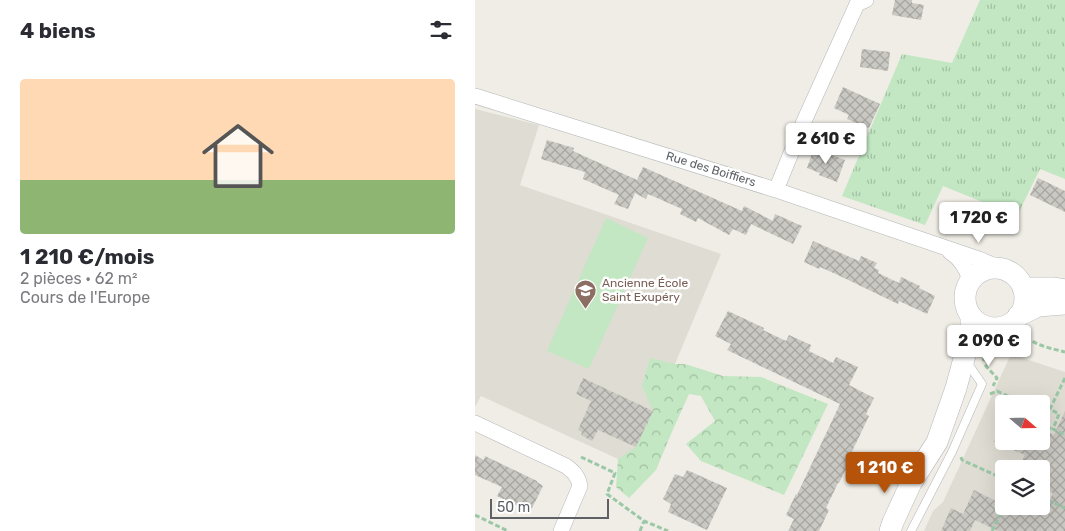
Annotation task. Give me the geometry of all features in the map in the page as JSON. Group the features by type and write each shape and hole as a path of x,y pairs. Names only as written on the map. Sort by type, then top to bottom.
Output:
{"street":[{"path":"776,190 805,119 857,4 866,0"},
{"name":"Rue des Boiffiers","path":"475,96 776,190 1001,269"},
{"name":"Rue des Boiffiers","path":"945,248 959,259 968,272 970,281"},
{"path":"991,269 1001,269 1014,276 1020,283 1023,288 1024,300 1022,310 1014,325 981,325 971,317 966,307 966,290 970,281 977,274 991,269"},
{"path":"1023,288 1065,290"},
{"path":"956,388 981,345 1014,325 1038,306 1065,304"},
{"path":"895,529 911,483 937,442 956,388 971,333 971,317"},
{"path":"475,423 573,471 578,478 580,486 561,531"}],"lane":[{"path":"895,529 952,452 982,384 969,365"}],"path":[{"path":"1014,325 1031,342 1065,352"},
{"path":"982,384 983,363 992,345 998,340 1013,337 1014,325"},
{"path":"1053,429 1059,414 1050,409 1065,378"},
{"path":"989,394 997,390 1007,395"},
{"path":"1050,428 1065,434"},
{"path":"573,453 615,473 607,494 644,521 668,531"},
{"path":"961,457 962,460 995,475"},
{"path":"1050,501 1065,508"},
{"path":"475,515 508,531"},
{"path":"992,531 1000,515"},
{"path":"640,531 644,521"}],"shaded area":[{"name":"Ancienne École Saint Exupéry","path":"475,109 539,125 520,185 721,254 659,402 642,470 481,396 475,407"},
{"path":"1011,354 1065,372 1065,531 924,531 933,511 943,502"}],"green space":[{"path":"980,0 1065,0 1065,179 1040,169 1017,216 943,186 925,225 842,196 902,54 952,63"},
{"path":"606,218 648,238 589,369 547,351"},
{"path":"650,358 675,364 685,364 723,376 761,377 828,404 784,495 701,461 686,444 715,421 701,396 689,394 656,470 629,498 616,487 618,459 636,447 653,411 642,386"}],"building":[{"path":"895,0 912,0 912,3 924,5 921,20 892,15"},
{"path":"862,49 890,52 888,71 860,67"},
{"path":"843,87 880,104 869,128 847,119 849,115 834,108"},
{"path":"547,140 574,148 573,151 637,180 643,167 742,211 744,206 773,221 775,214 802,226 793,244 751,224 746,235 733,229 729,235 698,218 696,222 680,214 682,209 648,194 646,199 635,193 628,209 614,204 619,195 583,179 585,172 541,159"},
{"path":"814,148 845,160 837,182 807,168"},
{"path":"1038,178 1065,191 1065,212 1030,195"},
{"path":"813,241 859,261 861,256 877,263 874,268 879,270 878,273 899,283 901,277 920,286 919,288 935,296 927,314 899,301 898,304 820,267 819,269 804,262"},
{"path":"728,311 786,341 789,335 811,345 809,351 833,363 836,357 858,367 849,385 874,398 866,414 869,416 847,462 849,463 826,508 829,510 819,531 788,531 794,519 786,515 840,404 727,350 731,344 715,336"},
{"path":"583,378 653,411 636,447 598,430 592,441 581,435 582,432 578,430 591,401 576,394"},
{"path":"1065,411 1065,531 998,531 975,520 970,531 941,531 951,508 963,514 974,490 995,500 995,515 1050,515 1050,500 1053,493 1050,492 1050,460 1022,460 1025,455 1014,450 1050,450 1050,433 1054,435"},
{"path":"475,455 484,460 485,456 537,481 543,486 530,512 497,496 502,487 475,475"},
{"path":"687,470 727,488 707,530 668,512 671,504 663,499 675,474 683,477"}],"place":[{"name":"Ancienne École Saint Exupéry","path":"586,309"}]}
